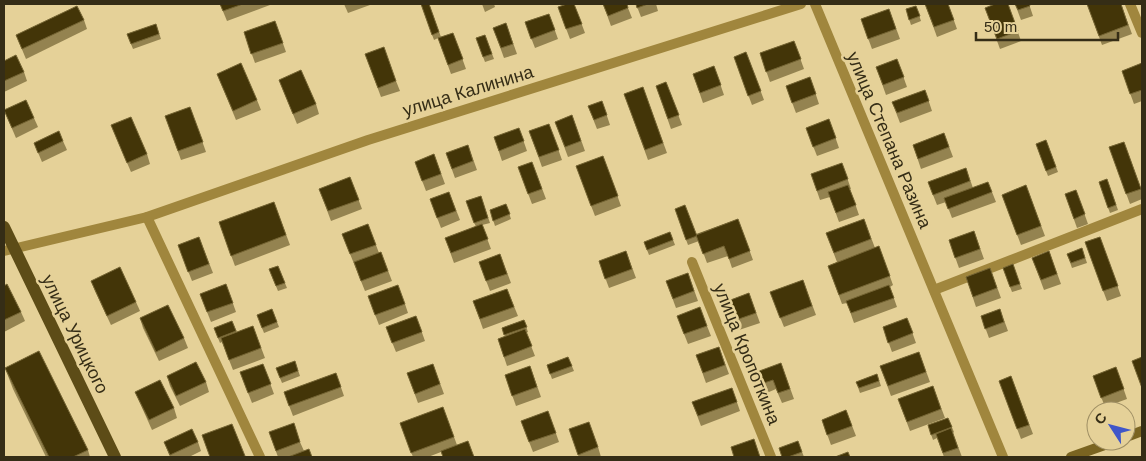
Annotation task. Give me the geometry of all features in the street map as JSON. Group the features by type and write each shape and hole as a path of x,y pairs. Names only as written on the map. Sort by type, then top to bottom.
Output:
{"main road":[{"name":"улица Урицкого","path":"4,227 9,249 114,457"},
{"path":"1071,457 1088,451"}],"street":[{"name":"улица Калинина","path":"9,249 147,216 368,140 801,4"},
{"name":"улица Степана Разина","path":"815,4 1003,457"},
{"path":"1130,4 1142,33"},
{"path":"934,290 1142,209"},
{"path":"147,216 260,457"},
{"name":"улица Кропоткина","path":"692,262 771,457"}],"building":[{"path":"220,4 243,4 223,11"},
{"path":"421,4 429,4 439,32 432,35"},
{"path":"574,4 582,24 566,29 558,7"},
{"path":"603,4 627,4 628,8 608,16"},
{"path":"636,4 648,4 637,8"},
{"path":"925,4 948,4 954,20 934,27"},
{"path":"995,4 1008,4 1018,31 997,39 985,8"},
{"path":"1015,4 1029,4 1030,6 1018,10"},
{"path":"1087,4 1121,4 1128,25 1099,36"},
{"path":"77,6 84,20 22,49 16,35"},
{"path":"916,6 920,16 909,20 906,9"},
{"path":"889,9 896,29 868,39 861,19"},
{"path":"549,14 555,30 531,39 525,22"},
{"path":"275,21 283,43 251,54 244,32"},
{"path":"506,23 513,44 501,48 493,28"},
{"path":"156,24 159,34 131,44 127,34"},
{"path":"453,33 463,59 448,65 438,38"},
{"path":"485,35 492,54 483,57 476,38"},
{"path":"794,41 801,59 766,72 760,53"},
{"path":"384,47 396,81 378,88 365,54"},
{"path":"746,52 761,91 748,96 734,57"},
{"path":"16,55 24,72 4,81 4,61"},
{"path":"897,59 904,77 883,85 876,67"},
{"path":"241,63 257,100 233,111 217,74"},
{"path":"1142,63 1142,90 1130,94 1122,71"},
{"path":"714,66 721,85 700,93 693,74"},
{"path":"301,70 316,104 293,114 279,80"},
{"path":"810,77 816,94 792,103 786,86"},
{"path":"666,82 679,115 668,119 656,86"},
{"path":"643,87 663,143 645,150 624,94"},
{"path":"925,90 929,101 897,113 892,102"},
{"path":"26,100 34,118 12,128 4,110"},
{"path":"602,101 607,115 594,120 588,106"},
{"path":"190,107 203,142 178,151 165,116"},
{"path":"572,115 581,141 565,147 555,122"},
{"path":"131,117 147,154 127,163 111,125"},
{"path":"829,119 836,138 813,147 806,128"},
{"path":"549,124 559,150 539,157 529,131"},
{"path":"519,128 524,141 499,151 494,137"},
{"path":"59,131 63,141 38,153 34,143"},
{"path":"944,133 949,147 918,159 913,145"},
{"path":"1046,140 1056,167 1046,171 1036,144"},
{"path":"1124,142 1141,189 1126,194 1109,147"},
{"path":"468,145 473,161 452,169 446,153"},
{"path":"434,154 441,174 422,181 415,162"},
{"path":"603,156 618,196 591,206 576,166"},
{"path":"532,162 542,189 528,194 518,167"},
{"path":"842,163 848,179 817,191 811,174"},
{"path":"966,168 970,181 933,195 928,182"},
{"path":"350,177 359,200 328,211 319,189"},
{"path":"1107,179 1116,205 1108,208 1099,182"},
{"path":"988,182 992,192 948,209 944,198"},
{"path":"848,185 856,205 836,213 828,192"},
{"path":"1026,185 1041,226 1017,235 1002,195"},
{"path":"1076,190 1085,214 1074,219 1065,194"},
{"path":"449,192 456,211 437,218 430,199"},
{"path":"481,196 488,218 474,223 466,201"},
{"path":"274,202 286,235 231,256 219,222"},
{"path":"506,204 510,214 493,221 490,210"},
{"path":"685,205 697,236 686,240 675,209"},
{"path":"738,219 750,251 729,259 724,246 703,254 696,235"},
{"path":"864,219 871,239 834,253 826,233"},
{"path":"368,224 376,245 350,254 342,234"},
{"path":"482,224 488,239 451,253 445,238"},
{"path":"974,231 980,249 955,258 949,240"},
{"path":"670,232 673,240 647,250 644,242"},
{"path":"199,237 209,264 188,272 178,245"},
{"path":"1100,237 1118,286 1103,291 1085,242"},
{"path":"879,246 890,276 839,295 828,266"},
{"path":"1082,248 1085,258 1071,263 1067,254"},
{"path":"626,251 632,269 605,279 599,261"},
{"path":"1049,251 1057,274 1041,280 1032,258"},
{"path":"381,252 388,271 361,281 354,262"},
{"path":"500,254 507,274 486,281 479,262"},
{"path":"1013,264 1020,284 1010,287 1003,268"},
{"path":"278,266 285,283 276,286 269,269"},
{"path":"120,267 136,302 107,316 91,281"},
{"path":"990,268 997,288 973,297 966,277"},
{"path":"688,273 694,291 673,299 666,281"},
{"path":"803,280 812,306 780,318 770,292"},
{"path":"7,284 21,312 4,320 4,286"},
{"path":"226,284 233,303 207,312 200,294"},
{"path":"398,285 405,304 375,315 368,296"},
{"path":"889,285 894,298 851,313 846,301"},
{"path":"507,289 514,307 480,319 473,301"},
{"path":"749,293 756,313 736,320 728,301"},
{"path":"168,305 184,338 156,352 140,318"},
{"path":"700,307 707,326 684,334 677,316"},
{"path":"272,309 277,322 262,328 257,315"},
{"path":"1000,309 1004,322 985,329 981,316"},
{"path":"416,316 422,332 392,343 386,327"},
{"path":"907,318 913,333 888,343 883,327"},
{"path":"524,320 527,327 504,335 502,328"},
{"path":"232,321 236,331 218,338 214,328"},
{"path":"253,326 261,348 229,360 221,338"},
{"path":"525,329 532,346 504,357 498,339"},
{"path":"719,347 725,365 703,373 696,355"},
{"path":"39,351 88,450 73,457 49,457 5,368"},
{"path":"919,352 926,372 888,386 880,366"},
{"path":"568,357 572,366 550,374 547,365"},
{"path":"1142,357 1142,388 1132,361"},
{"path":"295,361 298,371 280,378 276,368"},
{"path":"196,362 206,382 176,396 167,376"},
{"path":"781,363 790,389 778,393 773,380 758,385 754,373"},
{"path":"263,364 271,384 248,393 240,372"},
{"path":"433,364 440,384 415,394 407,373"},
{"path":"530,366 537,387 512,396 505,375"},
{"path":"1116,367 1124,389 1101,398 1093,376"},
{"path":"336,373 341,387 289,406 284,392"},
{"path":"877,374 879,381 859,388 856,382"},
{"path":"1011,376 1029,425 1017,429 999,381"},
{"path":"160,380 174,408 149,420 135,392"},
{"path":"933,386 941,409 907,422 898,399"},
{"path":"732,388 737,402 698,416 692,402"},
{"path":"443,407 454,437 411,453 400,423"},
{"path":"846,410 852,426 827,435 822,420"},
{"path":"548,411 556,433 529,442 521,421"},
{"path":"948,418 952,427 931,435 928,425"},
{"path":"589,422 598,447 578,455 569,429"},
{"path":"294,423 300,442 276,451 269,432"},
{"path":"232,424 245,456 210,457 202,435"},
{"path":"951,428 958,448 943,453 936,434"},
{"path":"192,429 198,442 170,455 164,442"},
{"path":"754,439 760,457 734,457 731,447"},
{"path":"468,441 474,457 443,457 441,451"},
{"path":"798,441 802,452 782,457 779,448"},
{"path":"309,449 312,457 288,457"},
{"path":"848,452 850,457 835,457"}]}
